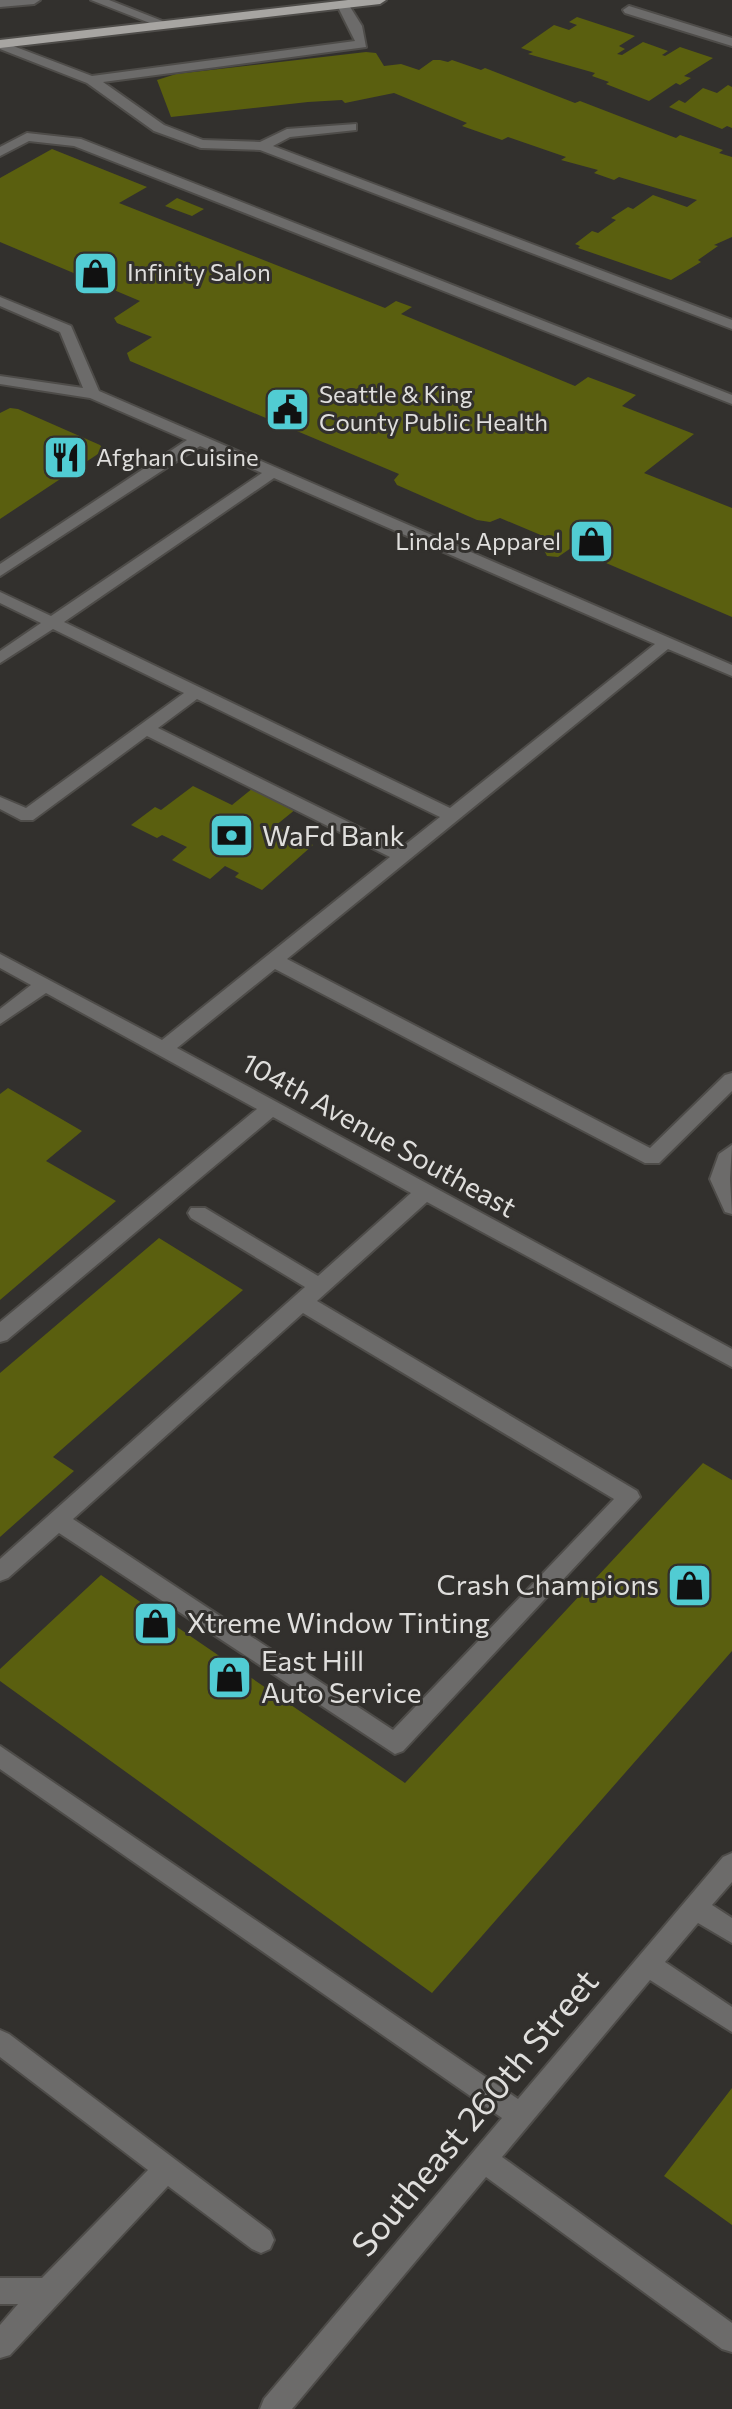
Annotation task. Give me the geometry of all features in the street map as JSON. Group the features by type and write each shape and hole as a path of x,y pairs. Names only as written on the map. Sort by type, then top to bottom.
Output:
{"main road":[{"path":"0,45 380,0"}],"street":[{"path":"0,3 34,0"},
{"path":"101,1 130,0"},
{"path":"101,1 164,24"},
{"path":"91,80 362,44 356,26 343,5"},
{"path":"629,10 732,42"},
{"path":"0,45 91,80 159,128 201,144 262,146 732,325"},
{"path":"262,146 287,133 351,127"},
{"path":"0,152 27,137 76,142 732,400"},
{"path":"0,301 66,329 93,394"},
{"path":"0,380 93,394 732,671"},
{"path":"0,571 198,440"},
{"path":"0,658 273,472"},
{"path":"0,597 452,816"},
{"path":"164,1049 666,643"},
{"path":"0,802 27,816 196,692"},
{"path":"146,729 402,856"},
{"name":"104th Avenue Southeast","path":"0,960 732,1359"},
{"path":"273,960 652,1158 732,1080"},
{"path":"0,1018 45,984"},
{"path":"0,1334 271,1108"},
{"path":"732,1152 720,1164 718,1176 722,1192 732,1207"},
{"path":"0,1572 425,1192"},
{"path":"198,1213 319,1286"},
{"path":"57,1520 395,1744 629,1497 302,1302"},
{"path":"0,1756 520,2115"},
{"name":"Southeast 260th Street","path":"274,2409 732,1864"},
{"path":"695,1907 732,1932"},
{"path":"647,1964 732,2021"},
{"path":"0,2042 261,2240"},
{"path":"483,2159 732,2339"},
{"path":"0,2345 167,2169"},
{"path":"0,2291 48,2291"}],"building":[{"path":"577,17 635,36 619,46 625,49 617,54 622,55 643,42 668,51 662,55 665,56 680,47 713,58 684,76 691,78 680,85 676,83 649,101 606,84 609,82 592,76 595,73 528,54 533,52 521,48 554,25 569,30 577,25 569,22"},
{"path":"376,53 384,66 401,64 419,70 433,60 452,60 481,70 485,68 676,138 680,135 723,150 719,153 732,157 732,237 714,245 718,246 698,260 701,262 671,280 578,248 580,246 575,244 592,231 598,233 616,220 611,218 628,207 633,209 653,195 687,207 697,200 619,177 614,180 594,173 598,170 561,160 566,157 508,137 502,140 462,126 467,123 394,93 345,103 342,100 308,102 171,117 157,80 176,74"},
{"path":"728,85 732,87 732,128 727,126 722,129 669,107 679,100 685,103 703,88 717,93"},
{"path":"52,149 147,187 119,203 385,308 396,301 412,307 401,314 575,386 588,377 636,395 622,406 694,434 644,473 732,508 732,617 571,548 558,557 547,556 544,550 555,541 500,518 490,522 477,520 397,485 394,480 399,474 130,361 127,353 152,337 117,323 114,318 140,301 0,242 0,178"},
{"path":"177,198 204,209 192,216 165,206"},
{"path":"10,408 100,445 104,450 0,519 0,413"},
{"name":"WaFd Bank","path":"193,786 232,805 253,788 296,809 275,826 313,845 262,890 235,877 239,873 225,866 210,879 172,860 187,847 162,835 157,838 131,825 155,807 161,810"},
{"path":"8,1088 82,1131 46,1161 116,1201 0,1300 0,1094"},
{"path":"159,1238 243,1290 53,1457 74,1471 0,1537 0,1373"},
{"path":"703,1463 732,1480 732,1651 432,1993 0,1681 0,1669 101,1575 405,1783"},
{"path":"732,2088 732,2225 664,2176"}],"place":[{"name":"Infinity Salon","path":"96,273"},
{"name":"Seattle & King County Public Health","path":"288,409"},
{"name":"Afghan Cuisine","path":"65,458"},
{"name":"Linda's Apparel","path":"592,542"},
{"name":"WaFd Bank","path":"231,836"},
{"name":"Crash Champions","path":"690,1585"},
{"name":"Xtreme Window Tinting","path":"156,1623"},
{"name":"East Hill Auto Service","path":"230,1677"}]}
